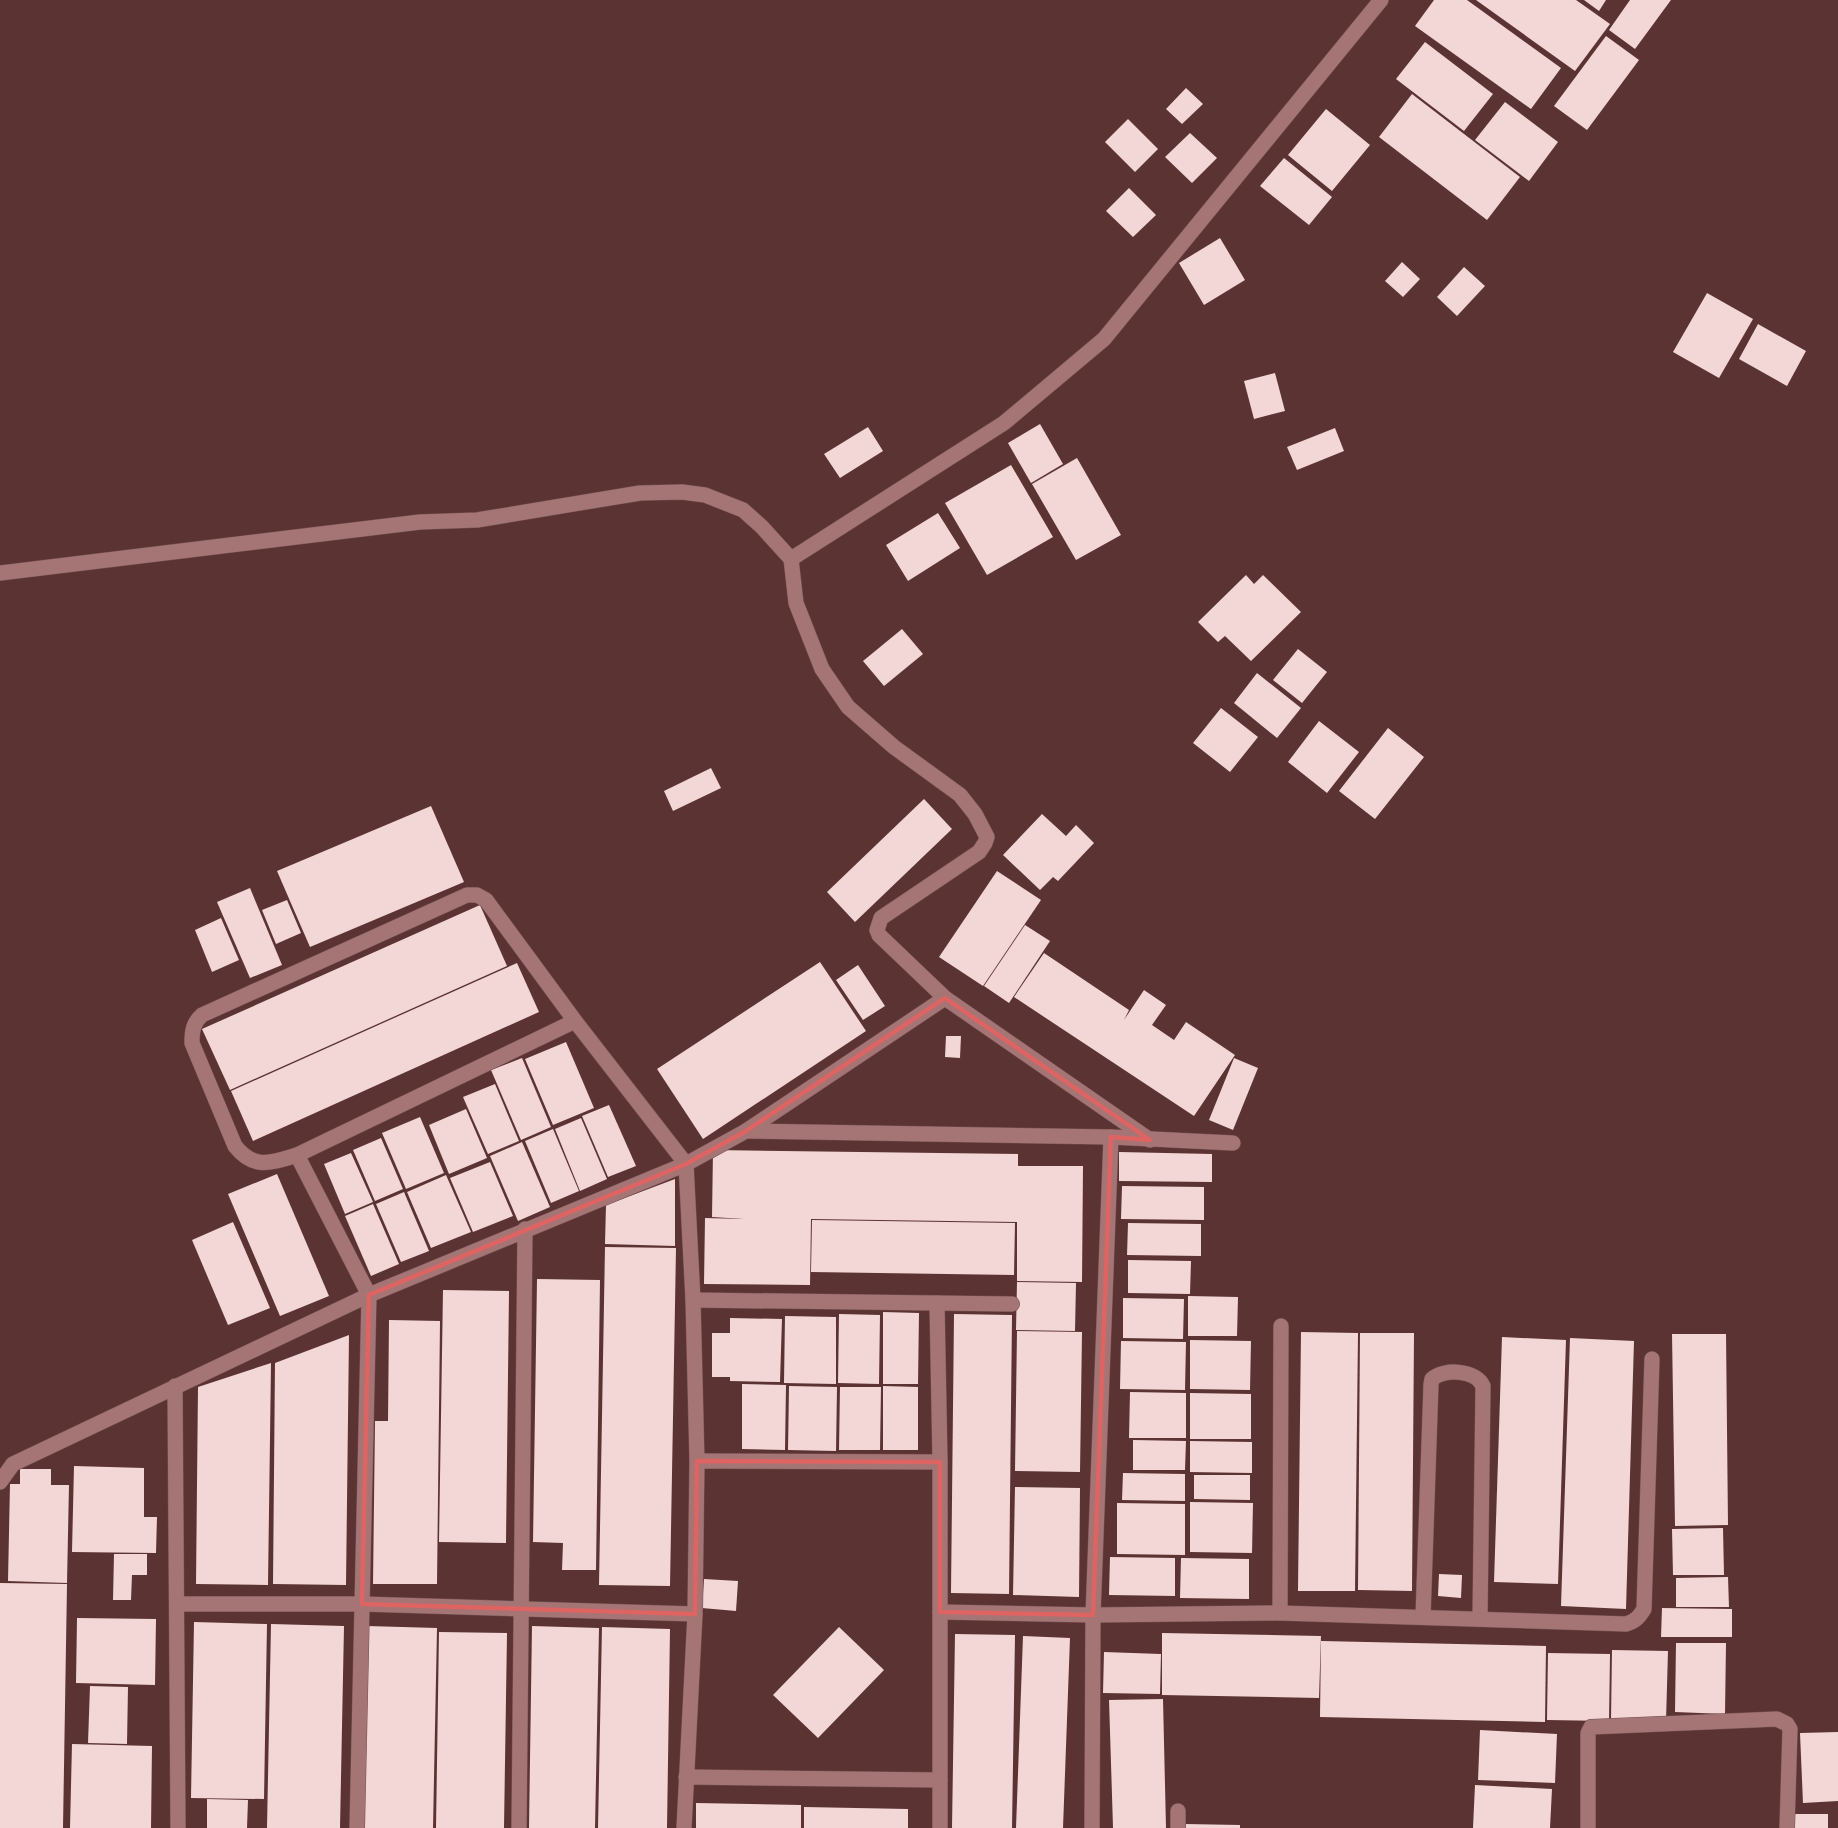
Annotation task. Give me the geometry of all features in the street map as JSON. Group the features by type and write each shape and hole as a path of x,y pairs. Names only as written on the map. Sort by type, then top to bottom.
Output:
{"street":[{"path":"791,559 1004,423 1104,339 1381,0"},
{"path":"0,573 420,522 477,520 661,491 705,495 743,510 791,559 796,603 822,669 848,706 894,747 960,795 975,814 987,837 986,843 979,852 881,918 877,930 879,935 945,998 1150,1140"},
{"path":"575,1021 297,1155 259,1163 242,1155 235,1146 192,1043 192,1029 196,1020 202,1015 467,895 477,895 486,900 575,1021 686,1164 693,1300 697,1461 695,1614 684,1828"},
{"path":"0,1482 13,1464 369,1295 686,1164 746,1131 945,998"},
{"path":"746,1131 1111,1137 1233,1143"},
{"path":"1092,1828 1093,1615 1111,1137"},
{"path":"297,1155 369,1295 357,1828"},
{"path":"519,1828 525,1229"},
{"path":"693,1300 1012,1304"},
{"path":"937,1303 940,1462 940,1828"},
{"path":"1281,1326 1281,1613"},
{"path":"940,1612 1093,1615 1281,1613 1626,1624 1634,1622 1644,1609 1652,1359"},
{"path":"1423,1617 1431,1384 1432,1379 1442,1372 1469,1374 1480,1379 1483,1386 1480,1618"},
{"path":"175,1386 178,1828"},
{"path":"697,1461 940,1462"},
{"path":"177,1604 362,1604 695,1614"},
{"path":"1588,1828 1588,1733 1591,1727 1777,1719 1787,1724 1790,1729 1787,1828"},
{"path":"686,1777 940,1780"},
{"path":"1178,1812 1178,1828"}],"highlighted area":[{"path":"945,998 1150,1140 1111,1137 1093,1615 940,1612 940,1462 697,1461 695,1614 362,1604 369,1295 686,1164 746,1131"}],"building":[{"path":"1434,0 1467,0 1561,68 1531,109 1415,26"},
{"path":"1476,0 1576,0 1610,24 1575,71"},
{"path":"1584,0 1606,0 1599,11"},
{"path":"1630,0 1671,0 1635,49 1609,30"},
{"path":"1606,36 1639,60 1587,130 1554,106"},
{"path":"1425,42 1493,94 1464,131 1396,79"},
{"path":"1186,88 1203,104 1182,124 1166,109"},
{"path":"1412,94 1520,177 1487,220 1379,137"},
{"path":"1505,102 1558,142 1529,181 1475,140"},
{"path":"1326,109 1370,145 1332,191 1288,155"},
{"path":"1128,119 1158,149 1135,172 1105,142"},
{"path":"1190,133 1217,158 1192,183 1165,157"},
{"path":"1284,158 1332,197 1309,225 1260,186"},
{"path":"1129,188 1156,215 1133,237 1106,211"},
{"path":"1220,238 1245,280 1204,305 1179,263"},
{"path":"1402,262 1420,279 1403,297 1385,281"},
{"path":"1464,267 1485,286 1457,316 1437,297"},
{"path":"1707,293 1753,319 1719,378 1673,352"},
{"path":"1758,324 1806,351 1787,386 1739,359"},
{"path":"1275,373 1285,411 1254,419 1244,381"},
{"path":"1040,424 1063,464 1031,483 1008,443"},
{"path":"868,427 883,451 840,478 824,454"},
{"path":"1335,428 1344,451 1297,470 1287,447"},
{"path":"1077,458 1121,535 1076,560 1032,484"},
{"path":"1011,465 1053,537 987,575 945,503"},
{"path":"938,513 960,548 908,581 886,545"},
{"path":"1246,575 1254,584 1263,575 1301,612 1251,661 1225,636 1218,642 1198,622"},
{"path":"902,629 923,654 884,686 863,661"},
{"path":"1298,649 1327,672 1302,703 1273,680"},
{"path":"1257,673 1301,708 1277,738 1234,703"},
{"path":"1221,708 1258,737 1230,772 1193,743"},
{"path":"1319,721 1359,752 1327,793 1288,762"},
{"path":"1388,728 1424,757 1375,819 1339,791"},
{"path":"711,768 721,788 673,811 664,791"},
{"path":"924,799 952,829 855,922 827,892"},
{"path":"431,806 464,882 310,947 277,871"},
{"path":"1042,814 1066,836 1076,825 1094,843 1058,881 1053,877 1040,890 1003,855"},
{"path":"997,871 1041,900 983,986 939,957"},
{"path":"250,888 282,965 250,978 217,902"},
{"path":"287,900 301,933 276,944 262,910"},
{"path":"480,905 507,966 230,1090 202,1029"},
{"path":"221,918 239,960 212,972 195,930"},
{"path":"1025,925 1050,941 1009,1003 984,986"},
{"path":"1044,953 1129,1010 1124,1020 1144,990 1166,1005 1152,1025 1174,1040 1186,1022 1235,1055 1194,1116 1014,997"},
{"path":"820,962 866,1031 703,1139 657,1069"},
{"path":"517,963 539,1012 253,1141 231,1091"},
{"path":"858,965 885,1006 863,1020 836,980"},
{"path":"946,1036 961,1036 960,1058 945,1057"},
{"path":"566,1042 594,1108 553,1125 525,1059"},
{"path":"522,1058 551,1127 521,1140 491,1070"},
{"path":"1234,1058 1258,1068 1233,1130 1209,1120"},
{"path":"495,1084 519,1141 488,1154 463,1097"},
{"path":"609,1105 636,1166 608,1177 582,1116"},
{"path":"466,1109 487,1158 449,1174 429,1125"},
{"path":"420,1117 444,1173 406,1189 382,1133"},
{"path":"581,1118 607,1179 580,1191 555,1129"},
{"path":"553,1129 579,1191 551,1203 525,1141"},
{"path":"381,1138 403,1189 375,1201 353,1150"},
{"path":"522,1142 550,1207 518,1221 490,1156"},
{"path":"713,1150 1018,1154 1018,1166 1083,1166 1082,1282 1017,1281 1017,1222 811,1219 810,1285 704,1284 705,1218 744,1219 712,1217"},
{"path":"1119,1152 1212,1154 1212,1182 1119,1181"},
{"path":"351,1153 373,1202 345,1214 324,1164"},
{"path":"490,1162 513,1216 473,1232 450,1178"},
{"path":"277,1174 329,1296 280,1316 228,1194"},
{"path":"446,1175 471,1232 431,1248 407,1192"},
{"path":"675,1179 675,1246 605,1244 606,1205"},
{"path":"1122,1186 1204,1187 1204,1220 1121,1219"},
{"path":"404,1192 429,1251 401,1262 376,1204"},
{"path":"373,1204 399,1264 371,1276 345,1216"},
{"path":"812,1220 1015,1223 1014,1275 811,1272"},
{"path":"233,1222 270,1308 228,1325 192,1240"},
{"path":"1128,1223 1201,1224 1201,1256 1127,1255"},
{"path":"605,1247 676,1248 670,1586 599,1585"},
{"path":"1128,1260 1191,1261 1190,1294 1128,1293"},
{"path":"537,1279 600,1280 596,1570 562,1570 563,1543 533,1542"},
{"path":"1017,1282 1076,1283 1075,1331 1016,1330"},
{"path":"443,1290 509,1291 506,1543 439,1542"},
{"path":"1188,1296 1238,1297 1237,1336 1188,1336"},
{"path":"1123,1298 1184,1299 1183,1339 1123,1338"},
{"path":"883,1312 919,1313 918,1384 883,1384"},
{"path":"839,1314 880,1315 879,1384 838,1383"},
{"path":"954,1314 1012,1315 1009,1594 951,1593"},
{"path":"785,1316 836,1317 836,1384 784,1383"},
{"path":"730,1318 782,1319 780,1382 730,1381 730,1377 712,1377 712,1333 730,1333"},
{"path":"389,1320 440,1321 437,1584 373,1584 375,1421 388,1421"},
{"path":"1017,1331 1082,1332 1080,1472 1015,1471"},
{"path":"1301,1332 1358,1333 1355,1591 1298,1591"},
{"path":"1360,1333 1414,1333 1412,1591 1358,1590"},
{"path":"1672,1334 1726,1334 1728,1525 1675,1526"},
{"path":"349,1335 346,1585 273,1584 275,1363"},
{"path":"1502,1337 1566,1340 1558,1584 1494,1582"},
{"path":"1570,1338 1634,1341 1626,1609 1561,1606"},
{"path":"1190,1340 1251,1341 1250,1390 1190,1389"},
{"path":"1121,1341 1186,1342 1185,1390 1120,1389"},
{"path":"271,1363 268,1585 196,1584 198,1387"},
{"path":"742,1384 786,1385 785,1450 742,1449"},
{"path":"789,1386 837,1387 836,1451 788,1450"},
{"path":"883,1386 918,1387 918,1450 883,1450"},
{"path":"840,1387 881,1387 880,1450 839,1450"},
{"path":"1130,1392 1186,1393 1186,1438 1129,1438"},
{"path":"1190,1393 1251,1394 1251,1439 1190,1439"},
{"path":"1133,1440 1186,1441 1185,1470 1133,1470"},
{"path":"1190,1441 1252,1442 1252,1473 1190,1472"},
{"path":"74,1466 144,1468 144,1517 157,1517 156,1553 72,1552"},
{"path":"20,1469 51,1469 51,1485 69,1485 67,1583 8,1581 10,1484 20,1484"},
{"path":"1123,1473 1185,1474 1185,1501 1122,1500"},
{"path":"1194,1475 1250,1475 1250,1500 1194,1499"},
{"path":"1015,1487 1080,1488 1079,1597 1013,1595"},
{"path":"1190,1502 1253,1503 1252,1553 1190,1552"},
{"path":"1117,1503 1185,1504 1185,1555 1117,1554"},
{"path":"1723,1528 1724,1575 1673,1575 1672,1529"},
{"path":"114,1554 147,1554 147,1575 132,1575 131,1600 113,1600"},
{"path":"1110,1557 1175,1558 1175,1596 1109,1595"},
{"path":"1181,1558 1249,1559 1249,1599 1180,1598"},
{"path":"1439,1574 1462,1575 1461,1598 1438,1596"},
{"path":"1728,1577 1729,1607 1676,1607 1676,1578"},
{"path":"704,1579 738,1581 736,1611 702,1608"},
{"path":"0,1583 67,1584 63,1828 0,1828"},
{"path":"1662,1608 1732,1609 1732,1637 1661,1637"},
{"path":"77,1618 156,1619 155,1685 76,1683"},
{"path":"194,1622 267,1624 264,1799 191,1798"},
{"path":"271,1624 344,1626 340,1828 267,1828"},
{"path":"367,1626 437,1628 433,1828 364,1828"},
{"path":"532,1626 599,1628 595,1828 529,1828"},
{"path":"602,1627 670,1629 667,1828 598,1828"},
{"path":"839,1627 884,1670 818,1738 773,1695"},
{"path":"439,1632 507,1633 504,1828 436,1828"},
{"path":"1162,1633 1321,1636 1319,1698 1162,1695"},
{"path":"955,1634 1015,1635 1012,1828 952,1828"},
{"path":"1023,1636 1070,1638 1063,1828 1016,1828"},
{"path":"1321,1641 1546,1646 1545,1722 1320,1717"},
{"path":"1676,1643 1726,1643 1725,1714 1675,1712"},
{"path":"1612,1650 1668,1651 1666,1721 1611,1720"},
{"path":"1104,1652 1161,1654 1160,1694 1103,1693"},
{"path":"1548,1653 1610,1654 1609,1721 1547,1720"},
{"path":"90,1686 128,1687 127,1744 88,1743"},
{"path":"1163,1699 1166,1828 1113,1828 1109,1700"},
{"path":"1480,1730 1557,1734 1555,1783 1478,1780"},
{"path":"1838,1732 1838,1801 1803,1803 1800,1733"},
{"path":"72,1744 152,1746 151,1828 70,1828"},
{"path":"1475,1785 1552,1789 1550,1828 1473,1828"},
{"path":"207,1799 248,1800 247,1828 207,1828"},
{"path":"696,1803 801,1805 801,1828 696,1828"},
{"path":"804,1807 908,1809 908,1828 804,1828"},
{"path":"1791,1814 1828,1814 1828,1828 1791,1828"},
{"path":"1185,1824 1240,1825 1240,1828 1185,1828"}]}
